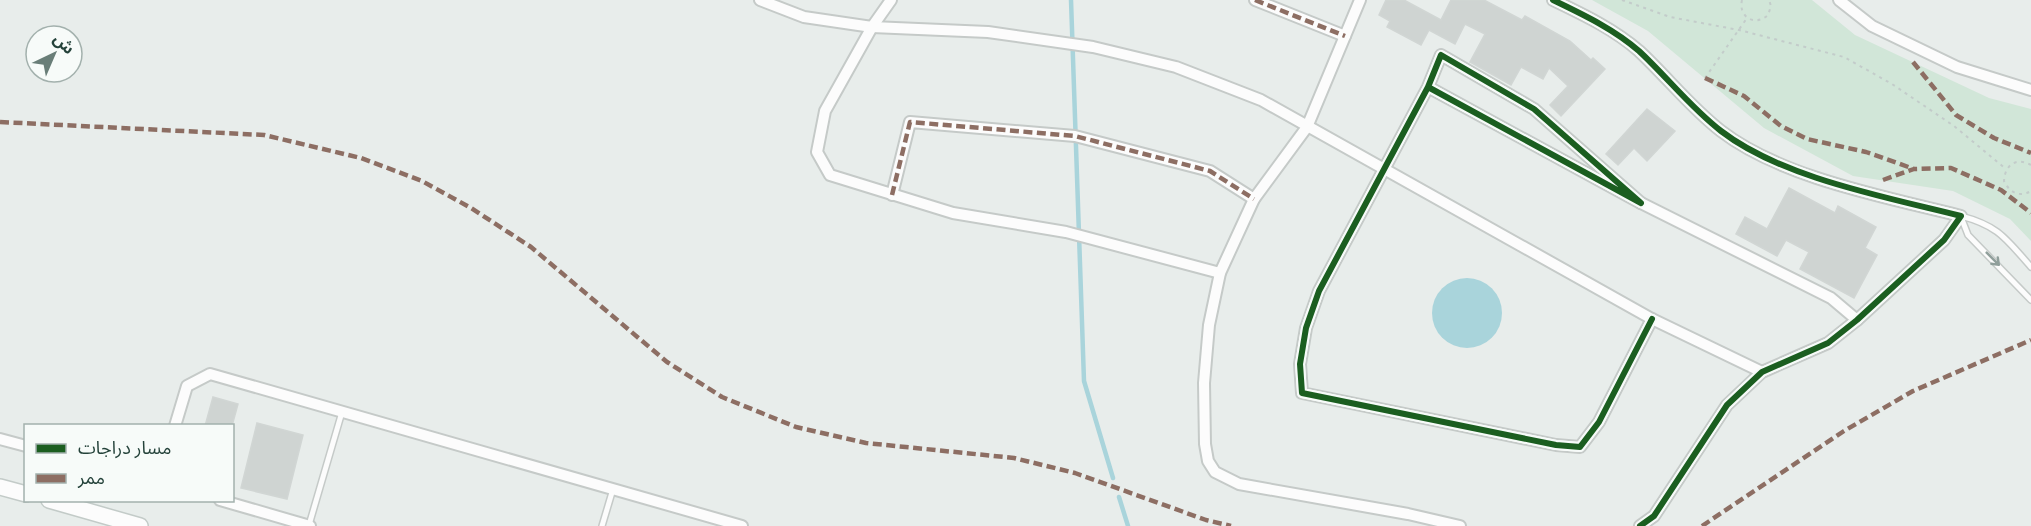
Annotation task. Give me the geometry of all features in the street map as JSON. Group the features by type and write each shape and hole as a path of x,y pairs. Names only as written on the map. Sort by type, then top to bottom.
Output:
{"main road":[{"path":"0,487 24,493"},
{"path":"53,502 140,526"}],"street":[{"path":"760,0 804,17 872,27 988,32 1093,47 1176,67 1261,100 1384,171 1652,319 1762,372"},
{"path":"891,0 872,27 825,111 817,152 830,175 953,213 1066,232 1220,273"},
{"path":"1255,0 1345,36"},
{"path":"1360,0 1307,127 1254,199 1220,273 1209,325 1204,383 1205,444 1208,460 1215,472 1239,484 1408,514 1460,526"},
{"path":"1553,0 1587,16 1637,50 1721,130 1752,151 1787,166 1854,189 1961,216 1944,240 1857,320 1828,343 1762,372 1727,405 1654,516 1640,526"},
{"path":"1839,0 1872,26 1957,67 2031,90"},
{"path":"1641,203 1534,109 1441,55 1428,87 1319,291 1304,337 1300,364 1302,393 1556,446 1580,447 1599,422 1652,319"},
{"path":"1428,87 1641,203 1832,298 1857,320"},
{"path":"892,195 910,122 1075,136 1210,171 1254,199"},
{"path":"176,424 187,386 210,374 742,526"},
{"path":"0,439 24,445"},
{"path":"224,502 310,526"}],"lane":[{"path":"1961,216 1979,221 2000,233 2031,267"},
{"path":"1961,216 1968,235 2031,300"},
{"path":"310,526 342,412"},
{"path":"602,526 613,489"}],"path":[{"path":"1622,0 1670,17 1738,30 1844,57 1892,84 1936,114 2006,169"},
{"path":"1742,0 1742,10 1747,18 1756,21 1765,18 1770,10 1769,0"},
{"path":"1705,78 1747,18"},
{"path":"2030,163 2019,161 2009,165 2004,181 2010,190 2020,194 2031,191"}],"green space":[{"path":"1592,0 1812,0 1855,35 1989,98 2031,109 2031,241 2010,219 1953,191 1853,176 1764,128 1648,31"}],"water":[{"path":"1467,278 1480,281 1492,288 1499,300 1502,313 1499,326 1492,338 1480,345 1467,348 1454,345 1442,338 1435,326 1432,313 1435,300 1442,288 1454,281"}],"building":[{"path":"1386,0 1404,0 1441,20 1451,0 1484,0 1522,20 1525,16 1570,41 1605,69 1561,116 1550,105 1568,86 1549,68 1543,79 1521,67 1511,85 1470,62 1485,34 1465,24 1455,44 1429,30 1421,45 1387,27 1390,21 1379,15"},
{"path":"1647,109 1675,131 1647,161 1634,148 1618,165 1606,154"},
{"path":"1789,188 1835,213 1838,206 1876,227 1865,248 1877,255 1854,298 1800,269 1809,252 1786,240 1777,256 1736,234 1745,217 1767,229"},
{"path":"213,397 238,404 233,424 206,424"},
{"path":"257,423 303,435 287,499 241,488"}],"waterway":[{"path":"1071,0 1084,381 1113,478"},
{"path":"1119,497 1128,526"}],"marked path":[{"path":"1255,0 1345,36"},
{"path":"1913,62 1956,115 1994,138 2031,153"},
{"path":"1705,78 1744,96 1781,126 1807,139 1866,152 1914,169"},
{"path":"0,122 264,135 361,158 422,181 471,208 531,247 667,362 722,397 796,427 866,443 1014,458 1075,473 1206,520 1231,526"},
{"path":"892,195 910,122 1075,136 1210,171 1254,199"},
{"path":"1883,180 1914,169 1951,168 2001,190 2031,213"},
{"path":"1702,526 1844,431 1913,391 2031,340"}],"cycle path":[{"path":"1553,0 1598,22 1629,43 1710,122 1746,147 1804,174 1868,193 1961,216 1944,240 1857,320 1828,343 1762,372 1727,405 1654,516 1640,526"},
{"path":"1428,87 1641,203 1534,109 1441,55 1428,87 1319,291 1306,328 1300,364 1302,393 1556,445 1580,447 1599,422 1652,319"}]}
